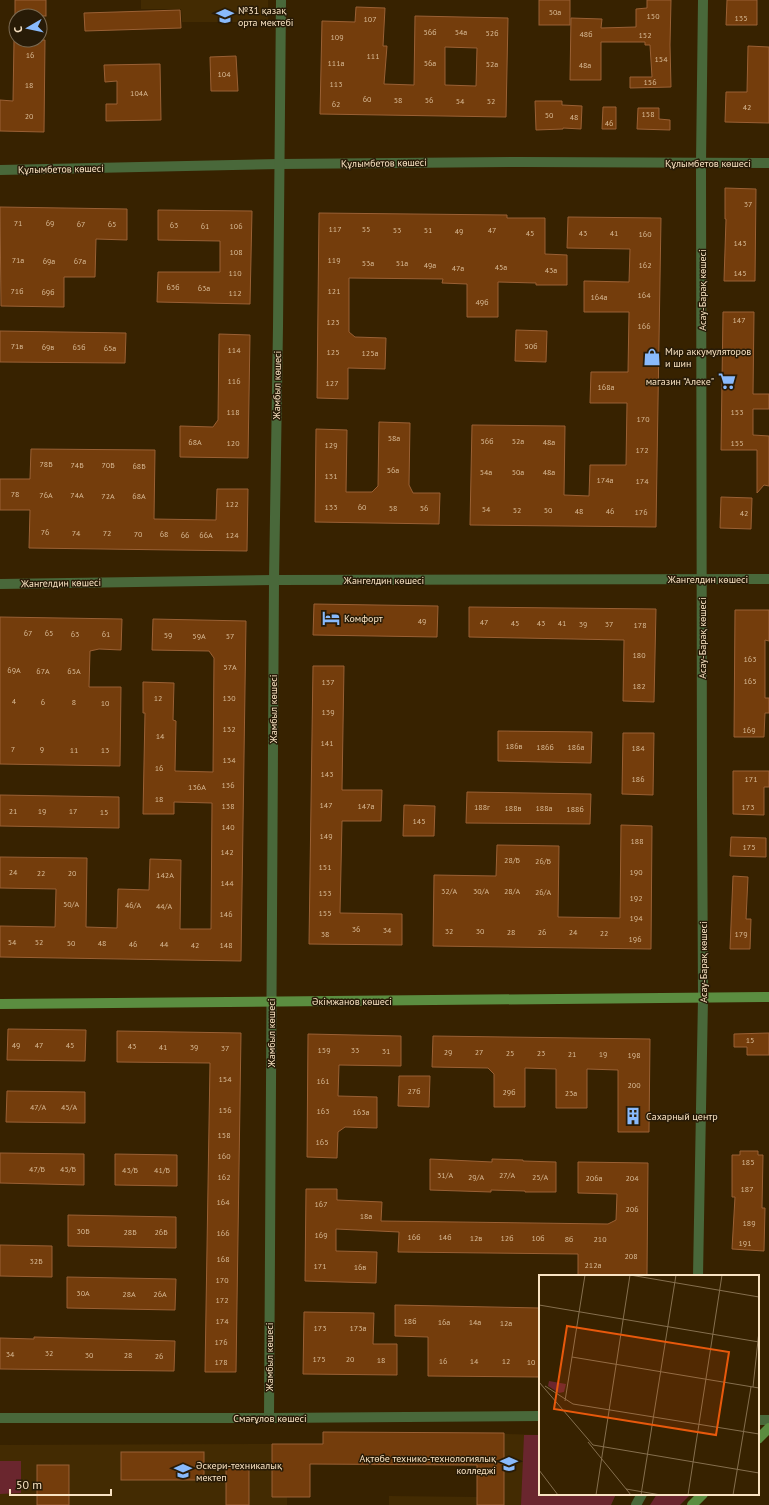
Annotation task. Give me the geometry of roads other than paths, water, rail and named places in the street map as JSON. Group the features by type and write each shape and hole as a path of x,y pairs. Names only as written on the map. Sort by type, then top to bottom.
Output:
{"main road":[{"name":"Әкімжанов көшесі","path":"0,1004 764,997"},
{"path":"759,1438 769,1428"},
{"path":"692,1505 702,1495"}],"street":[{"name":"Жамбыл көшесі","path":"269,1418 274,580 281,0"},
{"name":"Асау-Барақ көшесі","path":"698,1275 703,998 702,0"},
{"name":"Құлымбетов көшесі","path":"0,170 280,164 514,162 769,163"},
{"name":"Жангелдин көшесі","path":"0,584 274,580 769,579"},
{"name":"Смағұлов көшесі","path":"0,1418 539,1416"}],"place":[{"name":"№31 қазақ орта мектебі","path":"225,16"},
{"name":"Мир аккумуляторов и шин","path":"652,357"},
{"name":"магазин \"Алеке\"","path":"727,381"},
{"name":"Комфорт","path":"331,618"},
{"name":"Сахарный центр","path":"633,1116"},
{"name":"Ақтөбе технико-технологиялық колледжі","path":"509,1464"},
{"name":"Әскери-техникалық мектеп","path":"183,1471"}]}
